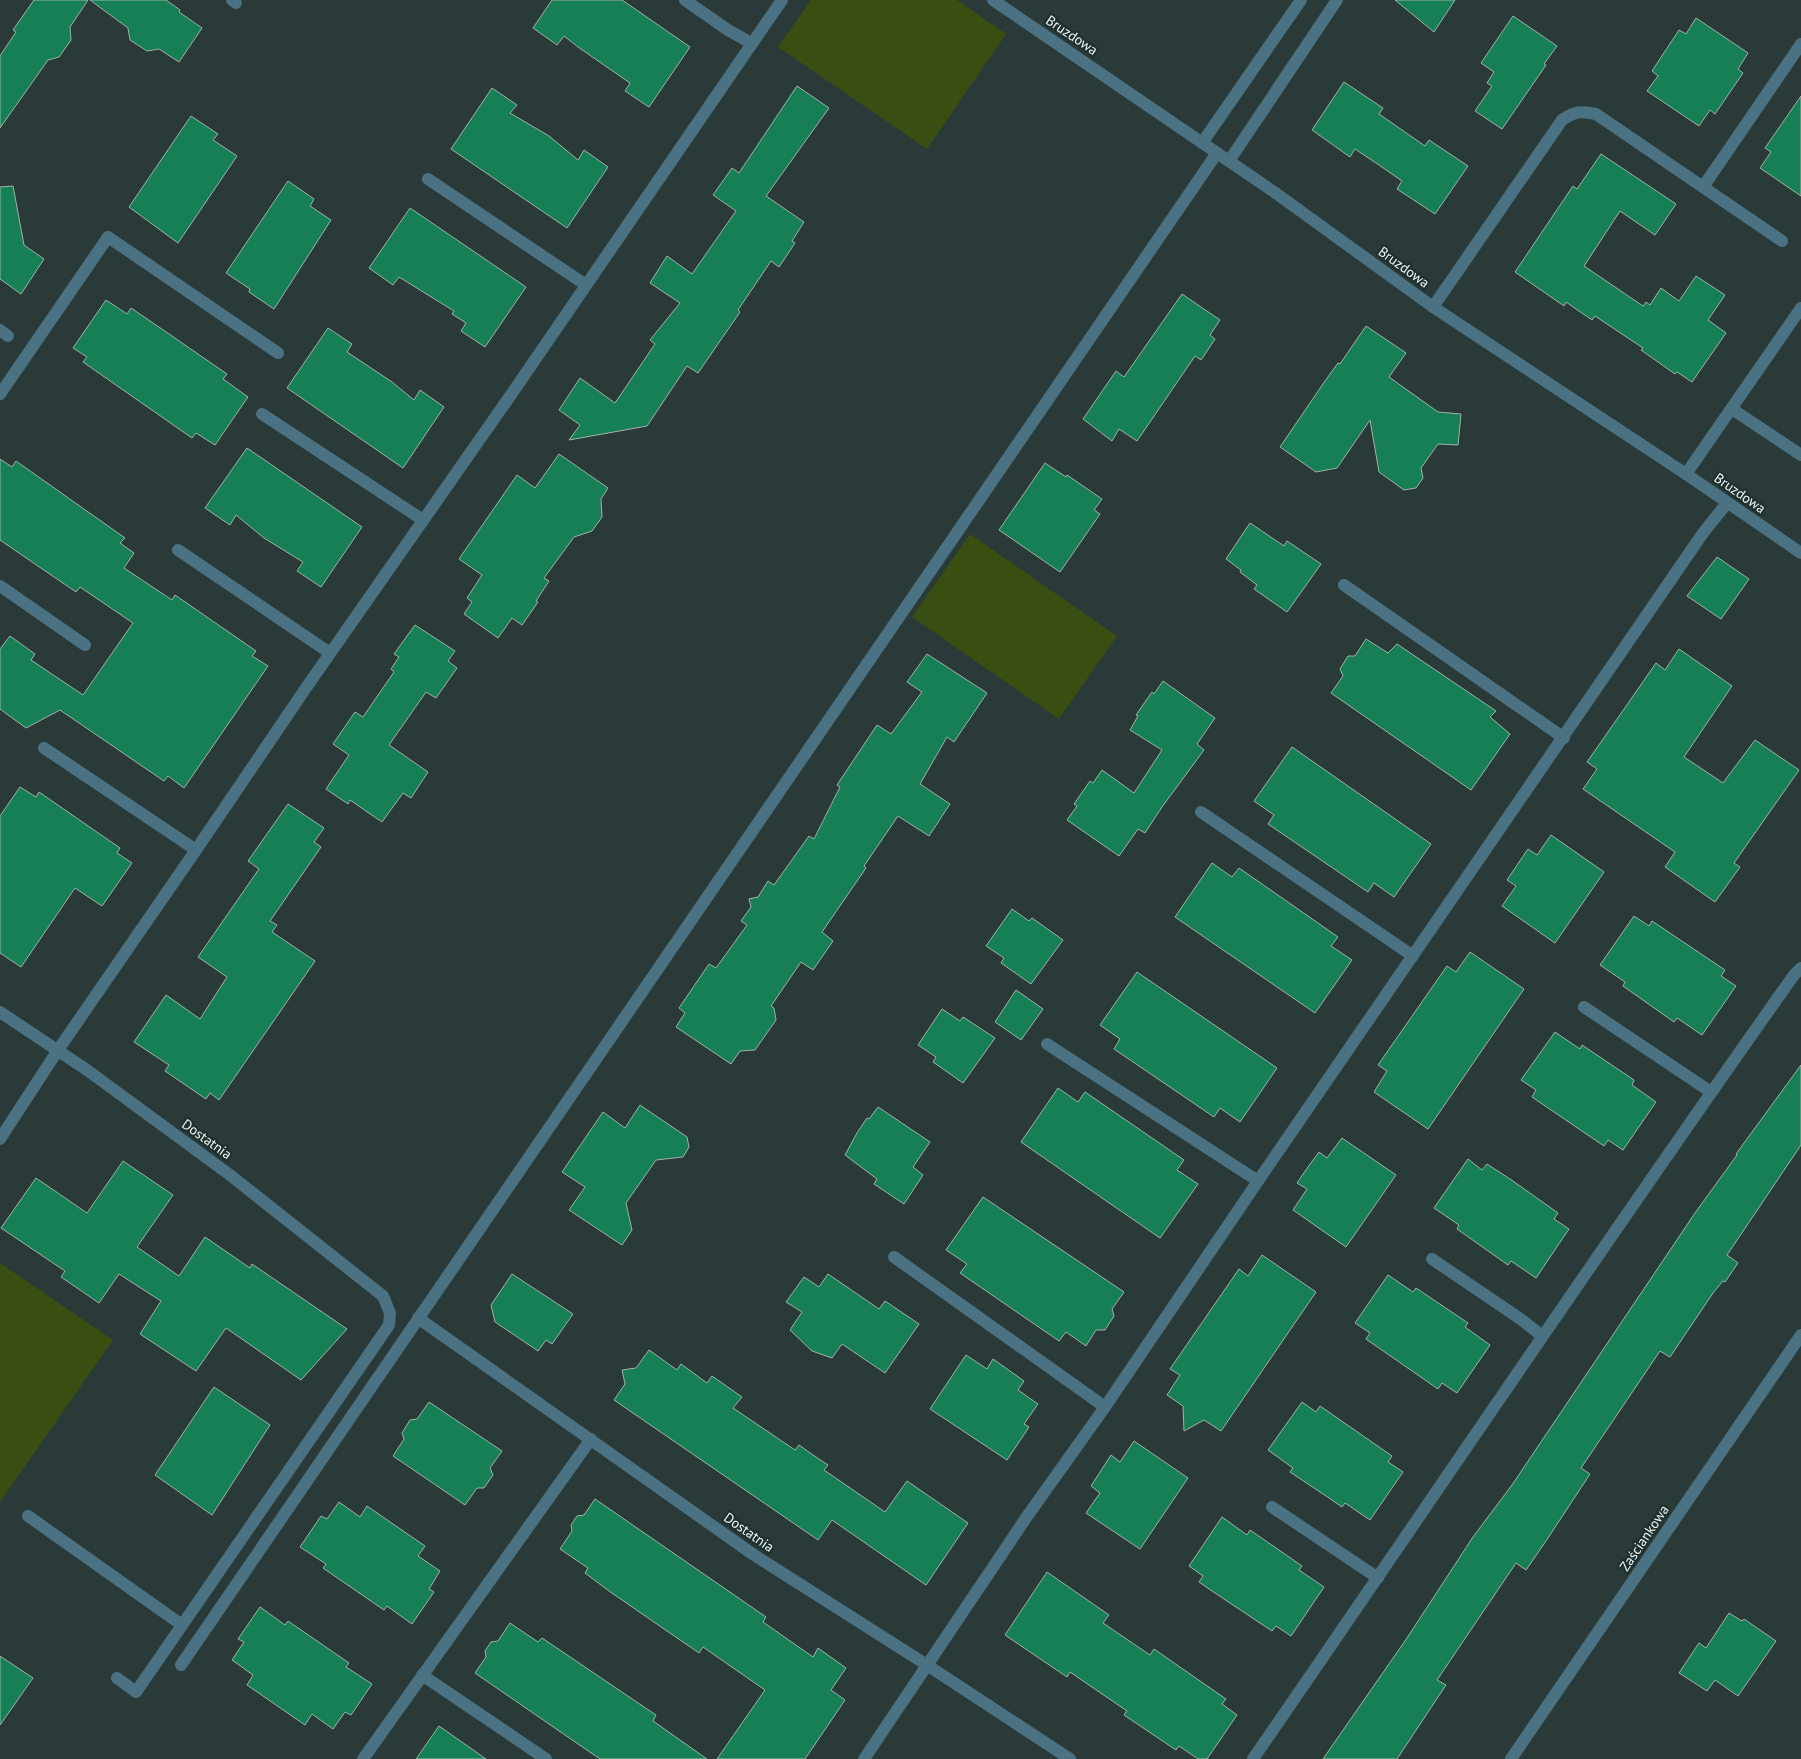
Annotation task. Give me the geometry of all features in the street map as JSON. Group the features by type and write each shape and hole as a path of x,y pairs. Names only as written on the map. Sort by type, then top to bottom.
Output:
{"street":[{"path":"686,0 728,30 751,43"},
{"path":"0,1139 58,1050 330,653 782,0"},
{"name":"Bruzdowa","path":"993,0 1229,161 1433,307 1686,474 1801,553"},
{"path":"1202,143 1301,0"},
{"path":"1229,161 1337,0"},
{"path":"1703,187 1801,44"},
{"path":"1433,307 1562,120 1573,113 1596,114 1782,241"},
{"path":"182,1665 1217,153"},
{"path":"428,179 586,285"},
{"path":"0,394 108,237 278,353"},
{"path":"1686,474 1801,308"},
{"path":"1732,409 1801,455"},
{"path":"262,414 423,520"},
{"path":"864,1759 1028,1515 1105,1407 1258,1181 1704,533 1727,503"},
{"path":"178,550 330,653"},
{"path":"1344,585 1564,738"},
{"path":"0,586 85,645"},
{"path":"44,748 196,850"},
{"path":"1200,812 1413,956"},
{"path":"1253,1759 1711,1092 1794,975 1801,968"},
{"path":"1584,1007 1711,1092"},
{"name":"Dostatnia","path":"0,1012 88,1070 230,1175 383,1296 387,1302 390,1314 389,1325 182,1625"},
{"path":"1047,1044 1258,1181"},
{"path":"894,1257 1105,1407"},
{"path":"1432,1259 1522,1320 1542,1336"},
{"name":"Dostatnia","path":"418,1318 754,1555 1070,1759"},
{"name":"Zaściankowa","path":"1511,1759 1796,1351 1801,1335"},
{"path":"363,1759 590,1439"},
{"path":"1272,1507 1378,1578"},
{"path":"28,1516 182,1625 136,1692 117,1678"},
{"path":"422,1675 546,1759"}],"green space":[{"path":"811,0 957,0 1006,34 927,149 778,47"},
{"path":"970,534 1117,636 1059,719 912,617"},
{"path":"0,1263 113,1340 0,1502"}],"building":[{"path":"34,0 88,0 70,27 71,40 59,57 48,60 0,128 0,56 16,32 13,30"},
{"path":"90,0 166,0 202,28 179,62 159,49 147,51 130,40 128,28"},
{"path":"552,0 622,0 690,47 649,107 625,91 630,83 564,36 557,45 533,28"},
{"path":"1395,0 1455,0 1434,32"},
{"path":"1513,16 1557,46 1502,129 1475,111 1492,86 1487,83 1494,72 1481,63"},
{"path":"1696,18 1748,53 1738,69 1743,73 1715,114 1710,110 1699,126 1647,91 1658,76 1652,71 1679,30 1686,34"},
{"path":"1344,82 1383,108 1379,114 1425,146 1429,140 1468,166 1435,214 1397,189 1402,181 1379,165 1355,149 1350,157 1312,130"},
{"path":"797,86 829,108 766,196 804,222 792,241 795,243 779,267 771,261 738,310 740,312 698,373 687,366 647,426 569,440 580,425 559,410 580,378 615,403 655,344 650,340 680,303 650,283 667,256 692,274 736,211 713,195 732,168 739,173"},
{"path":"492,88 517,105 510,113 549,136 578,160 584,150 608,167 567,228 451,149"},
{"path":"1801,96 1801,196 1760,168 1771,152 1765,148"},
{"path":"191,116 218,134 213,140 237,156 178,243 129,207"},
{"path":"1601,154 1676,204 1655,235 1620,211 1584,266 1643,306 1646,302 1650,305 1661,288 1679,301 1696,276 1725,295 1708,320 1726,333 1692,382 1677,372 1675,374 1641,350 1643,348 1595,316 1592,320 1566,302 1564,306 1515,272 1573,186 1577,189"},
{"path":"288,181 314,199 310,206 331,220 274,309 249,292 250,289 226,273"},
{"path":"13,186 24,245 44,259 21,294 0,279 0,187"},
{"path":"410,208 526,287 485,347 461,331 466,323 452,314 454,311 399,277 393,285 369,268"},
{"path":"1182,294 1220,320 1210,335 1215,339 1201,360 1195,356 1137,441 1119,429 1112,441 1083,419 1116,371 1124,377"},
{"path":"106,300 127,314 131,308 156,325 227,374 223,379 248,397 215,445 196,433 192,438 83,362 87,357 73,348"},
{"path":"1366,326 1406,353 1389,377 1438,412 1461,414 1458,445 1438,444 1421,468 1423,478 1416,488 1404,490 1379,472 1370,420 1337,468 1316,472 1280,447 1325,381 1338,363 1340,364"},
{"path":"328,328 352,344 347,352 392,382 414,400 420,390 444,407 403,468 287,388"},
{"path":"247,448 362,527 321,587 297,571 303,562 264,538 236,515 230,525 205,508"},
{"path":"559,454 608,488 601,499 602,517 592,531 574,537 544,578 549,581 536,601 538,602 522,625 512,618 498,638 464,614 472,602 467,598 482,575 459,559 517,475 535,488"},
{"path":"0,459 12,467 16,461 125,538 120,543 134,553 124,568 172,600 175,595 256,651 252,656 268,666 184,788 168,776 164,781 60,710 26,728 0,709 0,649 10,636 35,654 31,660 83,695 133,623 80,587 76,592 0,540"},
{"path":"1045,463 1066,477 1067,475 1102,499 1094,510 1100,514 1060,572 999,530"},
{"path":"1250,523 1284,546 1287,541 1321,564 1287,612 1254,589 1257,585 1226,559"},
{"path":"1717,557 1749,579 1721,619 1687,596"},
{"path":"415,625 455,651 448,661 457,668 436,698 426,692 389,745 428,772 411,798 403,793 382,822 350,800 348,804 326,789 349,755 333,744 355,712 363,717 394,672 391,669 399,657 394,654"},
{"path":"1366,639 1388,653 1397,644 1496,711 1490,717 1510,734 1471,790 1331,693 1343,676 1340,669 1348,656 1355,656"},
{"path":"1679,649 1732,686 1684,757 1723,783 1755,740 1799,770 1734,863 1740,867 1715,902 1665,867 1675,852 1583,789 1597,769 1587,762 1656,663 1665,670"},
{"path":"927,654 987,693 954,742 947,737 920,784 950,804 929,836 898,816 864,866 866,868 822,932 833,941 813,970 801,962 771,1006 774,1008 776,1020 755,1050 740,1051 731,1064 676,1027 685,1013 679,1008 709,964 716,968 747,925 741,921 751,907 749,899 758,897 768,881 774,885 809,836 814,839 840,787 837,785 877,725 891,734 922,692 907,682"},
{"path":"1163,681 1215,718 1197,744 1204,750 1145,833 1138,829 1119,856 1067,820 1077,806 1074,804 1090,781 1093,783 1102,770 1134,793 1162,750 1130,730 1138,716 1136,715 1152,692 1154,694"},
{"path":"1292,747 1431,844 1394,897 1374,883 1368,892 1268,824 1274,815 1254,801"},
{"path":"20,787 36,797 39,792 120,848 117,853 132,863 102,906 75,888 21,967 0,953 0,816"},
{"path":"288,804 324,828 314,842 321,847 270,921 277,925 272,932 315,961 219,1100 210,1093 206,1099 165,1071 169,1065 134,1042 166,995 200,1019 227,977 198,957 259,869 248,861"},
{"path":"1551,835 1604,872 1555,943 1502,906 1516,886 1507,880 1528,849 1537,855"},
{"path":"1212,863 1232,877 1239,868 1338,937 1331,946 1352,960 1315,1013 1175,917"},
{"path":"1012,909 1029,921 1032,918 1063,940 1031,984 1001,963 1004,958 986,946"},
{"path":"1634,916 1649,926 1652,921 1725,970 1721,976 1736,986 1702,1035 1677,1018 1674,1022 1623,986 1625,982 1600,965"},
{"path":"1470,952 1524,989 1428,1129 1374,1092 1387,1071 1378,1065 1447,966 1456,972"},
{"path":"1137,972 1277,1068 1240,1122 1220,1108 1214,1117 1114,1049 1120,1039 1100,1025"},
{"path":"1016,990 1043,1009 1021,1040 995,1022"},
{"path":"942,1009 960,1021 963,1017 995,1038 963,1083 933,1062 936,1057 918,1045"},
{"path":"1555,1032 1580,1049 1582,1045 1634,1080 1632,1085 1656,1102 1623,1150 1608,1140 1604,1146 1532,1097 1536,1090 1521,1080"},
{"path":"1801,1065 1801,1145 1727,1255 1738,1263 1725,1282 1723,1281 1713,1293 1670,1357 1660,1351 1581,1468 1590,1474 1548,1538 1526,1570 1516,1563 1437,1680 1446,1685 1397,1759 1323,1759 1407,1638 1473,1537 1512,1485 1695,1213"},
{"path":"1058,1088 1078,1102 1085,1092 1184,1160 1177,1170 1198,1184 1160,1238 1021,1142"},
{"path":"640,1105 687,1137 689,1147 683,1157 656,1160 626,1203 632,1230 622,1245 569,1210 585,1187 562,1172 603,1112 625,1128"},
{"path":"878,1107 930,1142 913,1167 923,1175 904,1204 874,1184 877,1179 845,1155 867,1118 869,1119"},
{"path":"1342,1138 1396,1175 1346,1247 1293,1210 1307,1189 1297,1183 1319,1152 1327,1158"},
{"path":"1468,1159 1482,1170 1487,1164 1510,1179 1558,1213 1554,1219 1569,1229 1536,1278 1511,1261 1508,1265 1457,1229 1459,1225 1434,1208"},
{"path":"123,1161 173,1195 137,1247 179,1276 205,1237 250,1268 252,1264 347,1329 301,1380 226,1328 196,1371 140,1334 161,1301 119,1274 99,1303 61,1277 65,1271 1,1228 36,1178 87,1213"},
{"path":"983,1197 1124,1292 1112,1309 1114,1316 1105,1330 1096,1330 1086,1346 1066,1332 1059,1341 960,1273 967,1264 946,1250"},
{"path":"1262,1255 1316,1292 1221,1431 1204,1420 1184,1431 1183,1406 1167,1395 1180,1375 1170,1369 1239,1269 1248,1276"},
{"path":"512,1274 573,1314 552,1344 546,1340 538,1351 495,1322 491,1305"},
{"path":"828,1274 879,1309 885,1301 919,1324 885,1373 842,1344 832,1358 812,1351 790,1330 802,1312 786,1302 804,1277 819,1287"},
{"path":"1388,1275 1413,1292 1416,1288 1468,1323 1465,1327 1490,1345 1457,1393 1442,1383 1438,1389 1366,1339 1370,1333 1355,1323"},
{"path":"649,1350 677,1370 681,1364 707,1383 712,1376 742,1397 733,1408 795,1450 799,1445 828,1465 824,1470 885,1512 907,1481 968,1523 926,1585 832,1520 818,1540 614,1400 625,1384 622,1370 636,1368"},
{"path":"966,1355 987,1369 993,1359 1024,1381 1018,1390 1038,1404 1024,1424 1029,1427 1007,1460 930,1409"},
{"path":"214,1387 270,1425 212,1515 155,1475"},
{"path":"429,1402 502,1451 490,1468 493,1475 484,1488 477,1488 465,1505 393,1456 404,1439 402,1433 410,1420 417,1419"},
{"path":"1302,1402 1316,1412 1320,1406 1392,1456 1388,1462 1403,1472 1370,1520 1345,1503 1342,1507 1290,1472 1293,1468 1268,1450"},
{"path":"1134,1441 1188,1478 1140,1549 1086,1513 1100,1493 1091,1486 1111,1455 1120,1462"},
{"path":"595,1499 766,1617 763,1622 813,1657 818,1648 846,1668 831,1690 845,1700 805,1759 717,1759 765,1690 703,1647 699,1653 609,1591 585,1573 588,1568 560,1549 572,1531 571,1525 577,1516 584,1515"},
{"path":"339,1502 360,1517 367,1506 425,1546 418,1556 440,1571 429,1589 434,1592 412,1624 387,1606 384,1610 323,1568 326,1564 300,1547 321,1516 327,1519"},
{"path":"1222,1517 1247,1535 1250,1530 1302,1566 1299,1570 1324,1587 1291,1636 1276,1626 1272,1631 1212,1591 1199,1582 1203,1576 1189,1566"},
{"path":"1047,1572 1109,1615 1103,1623 1150,1655 1154,1649 1226,1699 1222,1704 1237,1715 1207,1759 1198,1759 1179,1746 1176,1750 1124,1715 1127,1711 1070,1672 1067,1677 1005,1635"},
{"path":"260,1607 285,1625 288,1621 349,1663 346,1667 372,1684 351,1715 345,1712 333,1729 312,1714 305,1725 247,1685 253,1675 232,1660 244,1642 238,1639"},
{"path":"1729,1613 1742,1621 1744,1619 1776,1641 1738,1696 1715,1680 1707,1691 1679,1673 1699,1643 1706,1648"},
{"path":"510,1623 538,1642 542,1638 656,1715 653,1721 707,1759 600,1759 475,1673 486,1657 485,1651 491,1642 498,1641"},
{"path":"0,1656 33,1678 0,1725"},
{"path":"439,1726 486,1759 416,1759"}]}
